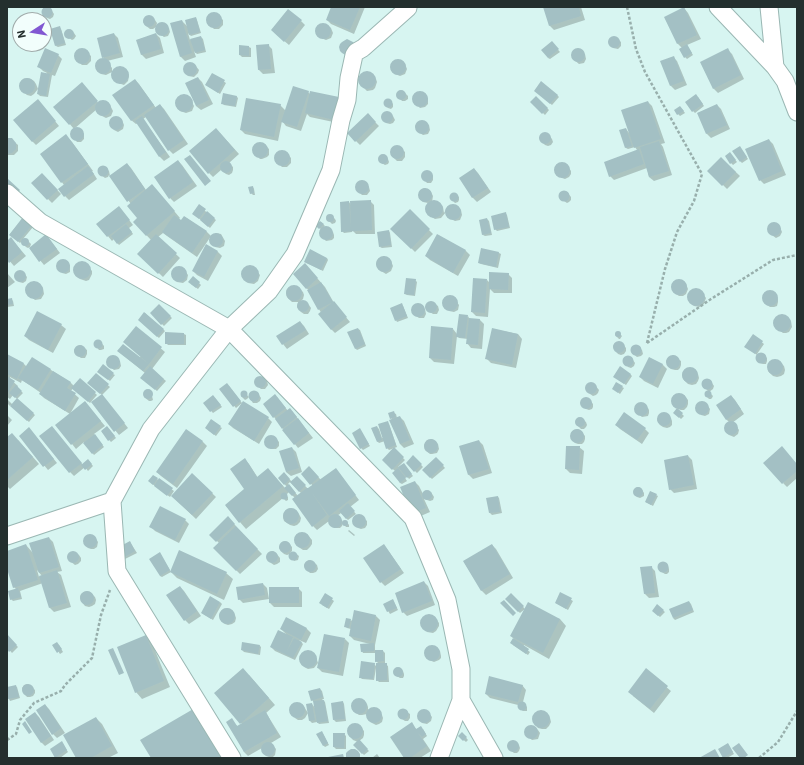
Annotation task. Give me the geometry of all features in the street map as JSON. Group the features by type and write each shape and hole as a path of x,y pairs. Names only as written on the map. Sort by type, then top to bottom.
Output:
{"street":[{"path":"718,7 775,67 785,80 797,112"},
{"path":"769,7 775,67"},
{"path":"232,758 117,571 112,501 151,429 229,329 268,292 296,254 331,170 341,120 347,100 349,78 354,55 408,8"},
{"path":"7,193 40,222 229,329 413,518 447,600 461,669 461,700 439,758"},
{"path":"7,536 112,501"},
{"path":"461,700 494,758"}],"path":[{"path":"627,7 636,49 645,72 702,174 694,201 677,232 665,269 647,343 711,299 774,260 797,256"},
{"path":"7,740 16,734 20,720 34,703 61,691 92,658 101,615 117,571"},
{"path":"759,758 778,742 797,711"}],"building":[{"path":"45,7 49,7 52,12 42,12 43,8"},
{"path":"331,7 360,7 350,30 326,20"},
{"path":"543,7 579,7 581,16 549,26"},
{"path":"684,7 697,35 677,44 664,17"},
{"path":"288,9 302,20 284,42 271,30"},
{"path":"214,12 220,14 222,20 220,26 214,28 208,26 206,20 208,14"},
{"path":"151,15 154,16 154,26 147,27 144,26 143,19 144,16"},
{"path":"196,17 200,32 189,35 185,20"},
{"path":"182,20 192,53 180,57 170,23"},
{"path":"162,22 167,24 169,29 167,34 162,36 157,34 155,29 157,24"},
{"path":"323,23 329,25 331,31 329,37 323,39 317,37 315,31 317,25"},
{"path":"60,26 65,43 55,46 52,36 52,28"},
{"path":"67,29 71,29 73,30 73,38 67,39 64,36 64,32"},
{"path":"114,33 120,53 102,58 97,38"},
{"path":"156,33 161,49 141,55 136,40"},
{"path":"201,36 205,50 195,53 190,39"},
{"path":"612,36 616,36 620,42 616,48 612,48 608,44 608,40"},
{"path":"347,39 355,44 347,56 340,51 339,47 342,42"},
{"path":"552,41 559,49 548,58 541,50"},
{"path":"269,44 271,69 258,70 256,45"},
{"path":"687,44 692,53 684,58 679,49"},
{"path":"239,45 249,46 249,56 239,55"},
{"path":"82,48 88,50 90,56 88,62 82,64 76,62 74,56 76,50"},
{"path":"575,48 581,48 585,52 585,58 581,62 575,62 571,58 571,52"},
{"path":"728,48 741,75 713,89 700,62"},
{"path":"52,51 59,54 51,73 37,67 43,52"},
{"path":"674,56 684,81 670,86 660,61"},
{"path":"103,58 110,63 111,66 106,73 103,74 96,69 95,66 100,59"},
{"path":"398,59 404,61 406,67 404,73 398,75 392,73 390,67 392,61"},
{"path":"190,62 195,64 197,69 195,74 190,76 185,74 183,69 185,64"},
{"path":"120,66 126,69 129,75 126,81 120,84 114,81 111,75 114,69"},
{"path":"367,71 373,74 376,80 373,86 367,89 361,86 358,80 361,74"},
{"path":"41,72 50,74 46,96 37,94"},
{"path":"212,73 225,80 218,93 205,85"},
{"path":"198,77 209,100 196,106 185,83"},
{"path":"24,78 30,78 35,83 33,92 30,94 24,94 19,89 19,83"},
{"path":"135,79 154,105 131,121 112,95"},
{"path":"541,81 558,95 550,104 534,91"},
{"path":"82,82 98,101 69,125 53,107"},
{"path":"293,86 309,91 297,127 281,122"},
{"path":"399,90 403,90 405,91 405,99 399,100 396,97 396,93"},
{"path":"310,91 339,97 334,120 305,113"},
{"path":"420,91 427,96 428,99 423,106 420,107 413,102 412,99 417,92"},
{"path":"223,93 237,96 235,106 221,104"},
{"path":"184,94 190,97 193,103 190,109 184,112 178,109 175,103 178,97"},
{"path":"696,94 703,104 692,112 685,102"},
{"path":"536,96 548,108 542,114 530,102"},
{"path":"246,98 281,104 274,137 240,130"},
{"path":"38,99 56,121 32,142 13,120"},
{"path":"386,99 390,99 392,103 390,107 386,107 384,105 384,101"},
{"path":"103,100 109,102 111,108 109,114 103,116 97,114 95,108 97,102"},
{"path":"648,101 661,139 634,148 621,110"},
{"path":"160,104 184,140 168,151 144,115"},
{"path":"717,104 727,125 706,134 697,113"},
{"path":"680,106 684,111 677,115 674,110"},
{"path":"387,111 391,113 393,117 391,121 387,123 383,121 381,117 383,113"},
{"path":"368,113 376,122 355,142 347,133"},
{"path":"113,116 119,116 123,120 123,126 119,130 113,130 109,126 109,120"},
{"path":"142,116 166,152 159,157 135,121"},
{"path":"419,120 425,120 429,124 429,130 425,134 419,134 415,130 415,124"},
{"path":"77,127 82,129 84,134 82,139 77,141 72,139 70,134 72,129"},
{"path":"216,128 235,150 208,174 189,151"},
{"path":"626,128 632,146 625,148 619,130"},
{"path":"545,132 549,134 551,138 549,142 545,144 541,142 539,138 541,134"},
{"path":"66,134 88,164 61,183 40,154"},
{"path":"7,138 12,138 16,143 16,149 12,153 7,154"},
{"path":"769,139 782,171 759,181 745,149"},
{"path":"659,141 669,171 649,177 640,147"},
{"path":"260,142 266,144 268,150 266,156 260,158 254,156 252,150 254,144"},
{"path":"394,145 400,145 404,149 404,155 400,159 394,159 390,155 390,149"},
{"path":"740,146 747,157 740,162 732,151"},
{"path":"639,149 644,164 609,177 604,162"},
{"path":"282,150 288,152 290,158 288,164 282,166 276,164 274,158 276,152"},
{"path":"730,152 736,160 730,164 725,156"},
{"path":"381,154 385,154 388,159 385,164 381,164 378,161 378,157"},
{"path":"190,155 211,181 205,186 184,159"},
{"path":"721,157 736,172 722,186 707,171"},
{"path":"178,160 193,182 169,199 154,177"},
{"path":"224,161 228,161 232,167 228,173 224,173 220,169 220,165"},
{"path":"562,162 569,167 570,170 565,177 562,178 555,173 554,170 559,163"},
{"path":"127,163 145,189 127,202 109,176"},
{"path":"103,165 107,167 109,171 107,175 103,177 99,175 97,171 99,167"},
{"path":"88,166 94,174 64,197 58,189"},
{"path":"474,168 488,188 472,198 459,178"},
{"path":"427,170 431,172 433,176 431,180 427,182 423,180 421,176 423,172"},
{"path":"42,173 58,190 47,200 31,183"},
{"path":"8,179 20,190 14,197 7,192"},
{"path":"362,180 367,182 369,187 367,192 362,194 357,192 355,187 357,182"},
{"path":"152,184 175,211 146,236 133,222 137,218 127,206"},
{"path":"253,186 254,193 250,194 248,187"},
{"path":"422,188 428,188 432,192 432,198 428,202 422,202 418,198 418,192"},
{"path":"562,191 566,191 568,192 568,200 562,201 559,198 559,194"},
{"path":"454,192 459,197 454,202 449,197"},
{"path":"371,200 372,230 341,232 340,202 349,201 351,228 350,201"},
{"path":"434,200 440,203 443,209 440,215 434,218 428,215 425,209 428,203"},
{"path":"199,204 206,209 199,219 192,214"},
{"path":"450,204 456,204 461,209 459,218 456,220 450,220 445,215 445,209"},
{"path":"119,206 130,220 107,237 96,224"},
{"path":"410,209 430,229 411,249 390,229"},
{"path":"207,211 215,218 208,227 200,220"},
{"path":"506,212 509,227 494,230 491,216"},
{"path":"328,214 332,214 334,218 332,222 328,222 326,220 326,216"},
{"path":"174,215 181,220 184,216 207,231 192,253 162,232"},
{"path":"23,217 32,225 18,242 9,235"},
{"path":"487,218 491,233 482,235 479,220"},
{"path":"320,221 324,224 319,229 316,226"},
{"path":"774,222 779,224 781,229 779,234 774,236 769,234 767,229 769,224"},
{"path":"126,224 132,232 117,244 111,236"},
{"path":"326,226 331,228 333,233 331,238 326,240 321,238 319,233 321,228"},
{"path":"389,230 391,245 379,247 377,232"},
{"path":"213,233 219,233 223,237 223,243 219,247 213,247 209,243 209,237"},
{"path":"46,234 57,249 39,262 29,248"},
{"path":"156,234 177,253 158,274 137,254"},
{"path":"437,234 466,250 453,273 425,256"},
{"path":"11,237 22,252 9,263 7,260 7,241"},
{"path":"23,238 27,238 29,242 27,246 23,246 21,244 21,240"},
{"path":"206,244 218,251 204,277 192,271"},
{"path":"481,248 499,252 496,267 478,263"},
{"path":"310,249 327,258 321,270 304,262"},
{"path":"381,256 387,256 392,261 390,270 387,272 381,272 376,267 376,261"},
{"path":"63,259 68,261 70,266 68,271 63,273 58,271 56,266 58,261"},
{"path":"82,261 88,264 91,270 88,276 82,279 76,276 73,270 76,264"},
{"path":"305,263 318,278 306,289 293,274"},
{"path":"250,265 256,268 259,274 256,280 250,283 244,280 241,274 244,268"},
{"path":"179,266 185,268 187,274 185,280 179,282 173,280 171,274 173,268"},
{"path":"20,270 24,272 26,276 24,280 20,282 16,280 14,276 16,272"},
{"path":"489,272 509,273 508,290 489,289"},
{"path":"193,276 200,282 196,288 188,282"},
{"path":"406,278 416,279 414,295 404,294"},
{"path":"473,278 487,279 485,313 471,312"},
{"path":"679,279 685,281 687,287 685,293 679,295 673,293 671,287 673,281"},
{"path":"34,281 40,284 43,290 40,296 34,299 28,296 25,290 28,284"},
{"path":"321,282 333,302 318,310 307,290"},
{"path":"291,285 297,285 302,290 300,299 297,301 291,301 286,296 286,290"},
{"path":"696,288 702,291 705,297 702,303 696,306 690,303 687,297 690,291"},
{"path":"770,290 777,295 778,298 773,305 770,306 763,301 762,298 767,291"},
{"path":"450,295 457,300 458,303 453,310 450,311 443,306 442,303 447,296"},
{"path":"12,298 13,304 7,305 7,299"},
{"path":"305,300 308,301 308,311 301,312 298,311 297,304 298,301"},
{"path":"334,301 347,317 331,330 318,314"},
{"path":"429,301 433,301 437,307 433,313 429,313 425,309 425,305"},
{"path":"402,303 407,316 395,321 390,308"},
{"path":"415,303 421,303 425,307 425,313 421,317 415,317 411,313 411,307"},
{"path":"159,304 171,316 161,325 150,313"},
{"path":"37,311 62,324 48,350 24,336"},
{"path":"144,312 164,329 157,337 138,320"},
{"path":"459,314 468,315 465,338 456,337"},
{"path":"782,314 788,317 791,323 788,329 782,332 776,329 773,323 776,317"},
{"path":"469,318 480,319 478,345 466,344"},
{"path":"300,321 306,330 282,345 276,336"},
{"path":"136,326 162,347 149,364 123,342"},
{"path":"431,326 453,328 451,360 429,358"},
{"path":"358,328 365,344 355,349 347,332"},
{"path":"492,328 518,334 512,365 485,359"},
{"path":"618,331 621,334 618,337 615,334"},
{"path":"165,332 184,333 184,344 165,344"},
{"path":"753,334 763,341 755,354 744,347"},
{"path":"98,339 103,344 98,349 93,344"},
{"path":"621,341 624,342 624,352 617,353 614,352 613,345 614,342"},
{"path":"123,344 149,364 143,371 117,351"},
{"path":"636,344 640,346 642,350 640,354 636,356 632,354 630,350 632,346"},
{"path":"82,345 85,346 85,356 78,357 75,356 74,349 75,346"},
{"path":"759,353 763,353 765,354 765,362 759,363 756,360 756,356"},
{"path":"7,354 24,363 17,379 7,374"},
{"path":"113,355 118,357 120,362 118,367 113,369 108,367 106,362 108,357"},
{"path":"628,355 632,357 634,361 632,365 628,367 624,365 622,361 624,357"},
{"path":"670,355 676,355 680,359 680,365 676,369 670,369 666,365 666,359"},
{"path":"32,357 51,369 38,390 18,378"},
{"path":"649,357 663,364 653,384 639,377"},
{"path":"772,359 778,359 783,364 781,373 778,375 772,375 767,370 767,364"},
{"path":"103,364 114,373 108,380 97,372"},
{"path":"150,366 164,379 155,390 140,378"},
{"path":"620,366 631,374 624,384 613,377"},
{"path":"687,367 693,367 698,372 696,381 693,383 687,383 682,378 682,372"},
{"path":"53,371 71,382 67,388 76,393 65,411 39,394"},
{"path":"96,373 109,384 100,394 87,383"},
{"path":"7,376 15,381 7,394"},
{"path":"258,376 262,376 266,382 262,388 258,388 254,384 254,380"},
{"path":"80,378 96,392 88,402 71,388"},
{"path":"707,378 711,380 713,384 711,388 707,390 703,388 701,384 703,380"},
{"path":"591,382 595,384 597,388 595,392 591,394 587,392 585,388 587,384"},
{"path":"616,382 623,386 618,393 612,389"},
{"path":"227,383 241,401 233,407 219,389"},
{"path":"16,385 22,391 15,398 9,393"},
{"path":"146,389 150,389 152,390 152,398 146,399 143,396 143,392"},
{"path":"244,390 247,391 247,397 244,398 241,397 240,394 241,391"},
{"path":"254,390 258,392 260,396 258,400 254,402 250,400 248,396 250,392"},
{"path":"708,390 712,394 708,398 704,394"},
{"path":"679,393 685,395 687,401 685,407 679,409 673,407 671,401 673,395"},
{"path":"102,394 125,423 114,432 91,402"},
{"path":"275,394 286,408 273,418 263,404"},
{"path":"213,395 221,405 210,412 203,403"},
{"path":"731,395 741,409 726,420 716,405"},
{"path":"586,397 590,399 592,403 590,407 586,409 582,407 580,403 582,399"},
{"path":"17,398 34,413 27,421 10,406"},
{"path":"85,401 101,421 71,445 55,425"},
{"path":"243,401 269,417 254,441 228,424"},
{"path":"702,401 707,403 709,408 707,413 702,415 697,413 695,408 697,403"},
{"path":"641,402 646,404 648,409 646,414 641,416 636,414 634,409 636,404"},
{"path":"290,408 297,417 282,429 275,419"},
{"path":"677,408 683,413 679,418 673,413"},
{"path":"394,411 396,417 390,419 388,413"},
{"path":"624,412 646,428 637,440 615,425"},
{"path":"661,412 667,412 671,416 671,422 667,426 661,426 657,422 657,416"},
{"path":"400,416 410,440 400,444 389,420"},
{"path":"578,417 582,417 584,418 584,426 578,427 575,424 575,420"},
{"path":"298,418 309,433 294,445 282,430"},
{"path":"211,419 221,426 214,435 205,428"},
{"path":"388,421 396,445 386,449 378,424"},
{"path":"728,421 734,421 738,425 738,431 734,435 728,435 724,431 724,425"},
{"path":"52,426 82,463 69,473 39,436"},
{"path":"107,426 115,436 108,441 101,431"},
{"path":"377,426 382,440 377,442 371,428"},
{"path":"29,427 54,459 43,467 19,436"},
{"path":"360,428 369,444 360,449 352,433"},
{"path":"186,429 203,441 173,484 156,472"},
{"path":"574,429 580,429 584,433 584,439 580,443 574,443 570,439 570,433"},
{"path":"12,433 33,457 7,480 7,437"},
{"path":"95,434 103,445 92,454 83,443"},
{"path":"271,435 276,437 278,442 276,447 271,449 266,447 264,442 266,437"},
{"path":"428,439 434,439 438,443 438,449 434,453 428,453 424,449 424,443"},
{"path":"479,440 489,469 468,475 459,446"},
{"path":"566,446 580,446 579,470 565,469"},
{"path":"782,446 797,464 797,471 782,484 763,463"},
{"path":"292,447 299,468 286,472 279,451"},
{"path":"394,447 404,457 392,470 382,460"},
{"path":"413,455 422,464 414,472 406,463"},
{"path":"688,455 694,485 669,490 664,460"},
{"path":"436,457 444,465 430,478 422,470"},
{"path":"245,458 257,477 268,468 283,486 239,523 225,505 244,489 230,469"},
{"path":"88,459 92,464 85,470 81,465"},
{"path":"404,463 412,474 407,478 398,467"},
{"path":"309,466 319,477 310,485 301,474"},
{"path":"336,468 356,495 329,516 312,493 327,515 312,527 292,499"},
{"path":"398,468 406,478 400,483 392,473"},
{"path":"284,472 290,479 284,485 278,478"},
{"path":"192,473 213,493 192,515 171,496"},
{"path":"153,475 158,478 153,485 148,481"},
{"path":"297,476 306,485 299,492 290,482"},
{"path":"159,478 173,488 167,496 154,486"},
{"path":"415,481 426,508 411,514 400,487"},
{"path":"289,484 296,493 292,496 284,488"},
{"path":"636,487 640,487 642,488 642,496 636,497 633,494 633,490"},
{"path":"425,490 429,490 431,491 431,499 425,500 422,497 422,493"},
{"path":"650,491 657,494 651,505 645,502"},
{"path":"284,493 287,496 284,499 281,496"},
{"path":"498,496 500,512 489,513 486,498"},
{"path":"348,503 355,511 346,519 339,511"},
{"path":"160,506 186,519 175,540 149,527"},
{"path":"288,508 294,508 299,513 297,522 294,524 288,524 283,519 283,513"},
{"path":"335,514 340,516 342,521 340,526 335,528 330,526 328,521 330,516"},
{"path":"359,514 364,516 366,521 364,526 359,528 354,526 352,521 354,516"},
{"path":"228,516 235,524 216,542 209,535"},
{"path":"345,520 348,523 345,526 342,523"},
{"path":"236,526 258,549 236,571 213,548"},
{"path":"299,532 305,532 310,537 308,546 305,548 299,548 294,543 294,537"},
{"path":"90,534 95,536 97,541 95,546 90,548 85,546 83,541 85,536"},
{"path":"49,537 59,567 39,573 29,543"},
{"path":"130,541 135,551 123,558 117,548"},
{"path":"287,541 290,542 290,552 283,553 280,552 279,545 280,542"},
{"path":"26,544 38,580 13,588 7,569 7,551"},
{"path":"384,544 401,569 380,583 363,558"},
{"path":"492,544 510,574 481,591 463,561"},
{"path":"179,550 227,572 217,594 170,572"},
{"path":"71,551 75,551 79,557 75,563 71,563 67,559 67,555"},
{"path":"274,551 277,552 277,562 270,563 267,562 266,555 267,552"},
{"path":"160,552 170,570 160,576 149,559"},
{"path":"291,552 295,552 297,556 295,560 291,560 289,558 289,554"},
{"path":"312,560 315,561 315,571 308,572 305,571 304,564 305,561"},
{"path":"661,562 665,562 667,563 667,571 661,572 658,569 658,565"},
{"path":"652,566 655,593 644,594 640,567"},
{"path":"57,570 67,603 49,608 39,576"},
{"path":"424,581 432,601 402,613 395,593"},
{"path":"263,583 265,595 238,600 236,587"},
{"path":"180,586 197,611 184,621 166,595"},
{"path":"269,587 299,587 299,603 269,603"},
{"path":"18,588 21,597 10,600 8,591"},
{"path":"84,591 90,591 94,595 94,601 90,605 84,605 80,601 80,595"},
{"path":"560,592 572,598 566,609 555,603"},
{"path":"325,593 333,598 327,608 319,603"},
{"path":"511,593 524,606 518,612 505,599"},
{"path":"210,596 220,602 211,619 201,613"},
{"path":"393,599 397,608 387,612 383,604"},
{"path":"504,600 516,613 513,616 500,603"},
{"path":"689,601 693,610 673,618 669,609"},
{"path":"528,602 560,619 543,653 510,636"},
{"path":"657,604 664,610 658,616 652,611"},
{"path":"227,608 233,610 235,616 233,622 227,624 221,622 219,616 221,610"},
{"path":"354,610 376,615 371,641 349,636"},
{"path":"429,614 435,617 438,623 435,629 429,632 423,629 420,623 423,617"},
{"path":"286,617 307,628 301,640 280,629"},
{"path":"346,618 351,619 349,628 344,627"},
{"path":"278,630 293,637 287,651 294,638 302,642 293,658 270,647"},
{"path":"7,634 17,645 9,652 7,649"},
{"path":"324,634 345,638 339,672 317,668"},
{"path":"146,635 164,681 135,693 117,647"},
{"path":"513,638 529,649 526,654 510,643"},
{"path":"57,642 62,649 57,653 52,645"},
{"path":"242,642 260,645 258,654 241,650"},
{"path":"374,643 374,651 361,652 360,644"},
{"path":"432,645 439,650 440,653 435,660 432,661 425,656 424,653 429,646"},
{"path":"113,648 124,673 119,675 108,650"},
{"path":"308,650 314,653 317,659 314,665 308,668 302,665 299,659 302,653"},
{"path":"375,650 383,650 384,661 375,662"},
{"path":"361,661 375,663 373,679 359,678"},
{"path":"376,663 387,663 387,680 376,681"},
{"path":"396,667 400,667 403,672 400,677 396,677 393,674 393,670"},
{"path":"243,668 269,698 240,724 214,693"},
{"path":"646,668 668,686 650,709 628,692"},
{"path":"489,676 523,685 518,702 485,694"},
{"path":"30,684 33,685 33,695 26,696 23,695 22,688 23,685"},
{"path":"16,685 19,697 8,699 7,687"},
{"path":"320,688 323,697 311,701 308,691"},
{"path":"359,698 365,700 367,706 365,712 359,714 353,712 351,706 353,700"},
{"path":"324,700 328,721 317,723 313,701"},
{"path":"343,701 345,719 333,720 331,703"},
{"path":"297,702 303,704 305,710 303,716 297,718 291,716 289,710 291,704"},
{"path":"520,702 524,702 526,706 524,710 520,710 518,708 518,704"},
{"path":"312,703 315,720 309,721 306,704"},
{"path":"45,704 61,728 52,735 36,710"},
{"path":"374,707 381,712 382,715 377,722 374,723 367,718 366,715 371,708"},
{"path":"195,708 223,758 151,758 140,740"},
{"path":"403,708 407,710 409,714 407,718 403,720 399,718 397,714 399,710"},
{"path":"424,709 429,711 431,716 429,721 424,723 419,721 417,716 419,711"},
{"path":"265,710 277,733 244,752 226,722 232,718 237,726"},
{"path":"541,710 547,713 550,719 547,725 541,728 535,725 532,719 535,713"},
{"path":"35,712 51,736 41,743 25,719"},
{"path":"96,717 112,746 91,758 76,758 63,735"},
{"path":"25,721 32,732 29,734 22,724"},
{"path":"412,722 416,729 421,726 426,734 422,737 418,733 427,746 410,758 404,758 390,737"},
{"path":"352,723 358,723 363,728 361,737 358,739 352,739 347,734 347,728"},
{"path":"531,725 536,727 538,732 536,737 531,739 526,737 524,732 526,727"},
{"path":"322,731 328,743 323,746 316,734"},
{"path":"462,732 467,737 463,741 458,736"},
{"path":"333,733 345,733 344,748 333,747"},
{"path":"359,739 368,749 362,754 353,745"},
{"path":"513,740 517,742 519,746 517,750 513,752 509,750 507,746 509,742"},
{"path":"62,741 67,750 55,758 50,749"},
{"path":"268,742 273,744 275,749 273,754 268,756 263,754 261,749 263,744"},
{"path":"728,743 733,752 723,758 718,749"},
{"path":"739,743 748,755 744,758 740,758 732,748"},
{"path":"351,749 358,751 360,758 346,758 346,753"},
{"path":"715,749 720,758 699,758"},
{"path":"343,754 344,758 328,758 328,757"}]}
